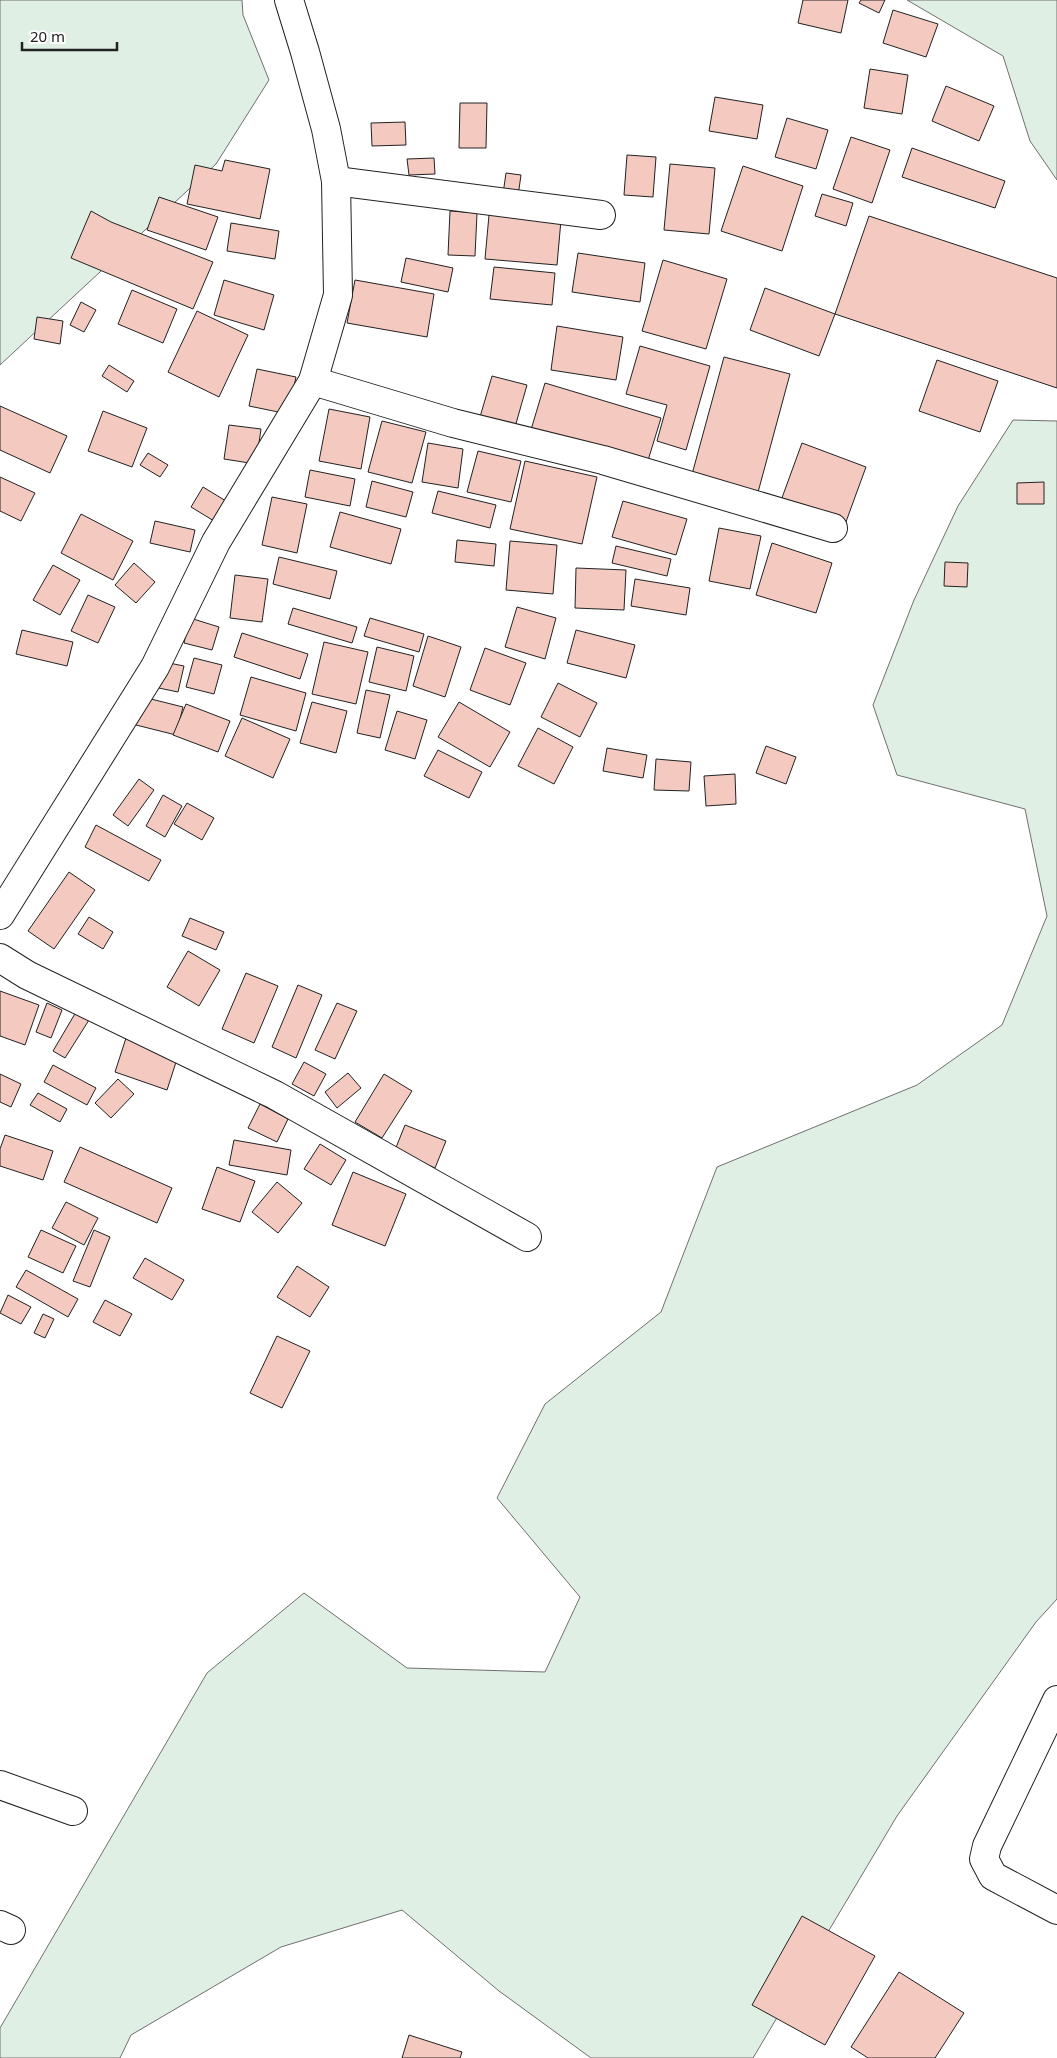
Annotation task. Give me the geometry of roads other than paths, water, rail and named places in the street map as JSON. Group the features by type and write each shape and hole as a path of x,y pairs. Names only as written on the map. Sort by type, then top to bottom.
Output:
{"street":[{"path":"0,915 155,667 216,542 313,381 338,295 336,181 326,129 289,0"},
{"path":"336,181 601,215"},
{"path":"313,381 453,423 603,460 833,528"},
{"path":"0,958 27,975 275,1094 526,1236"},
{"path":"1057,1700 987,1846 984,1859 993,1876 1057,1910"},
{"path":"0,1785 72,1811"}]}
